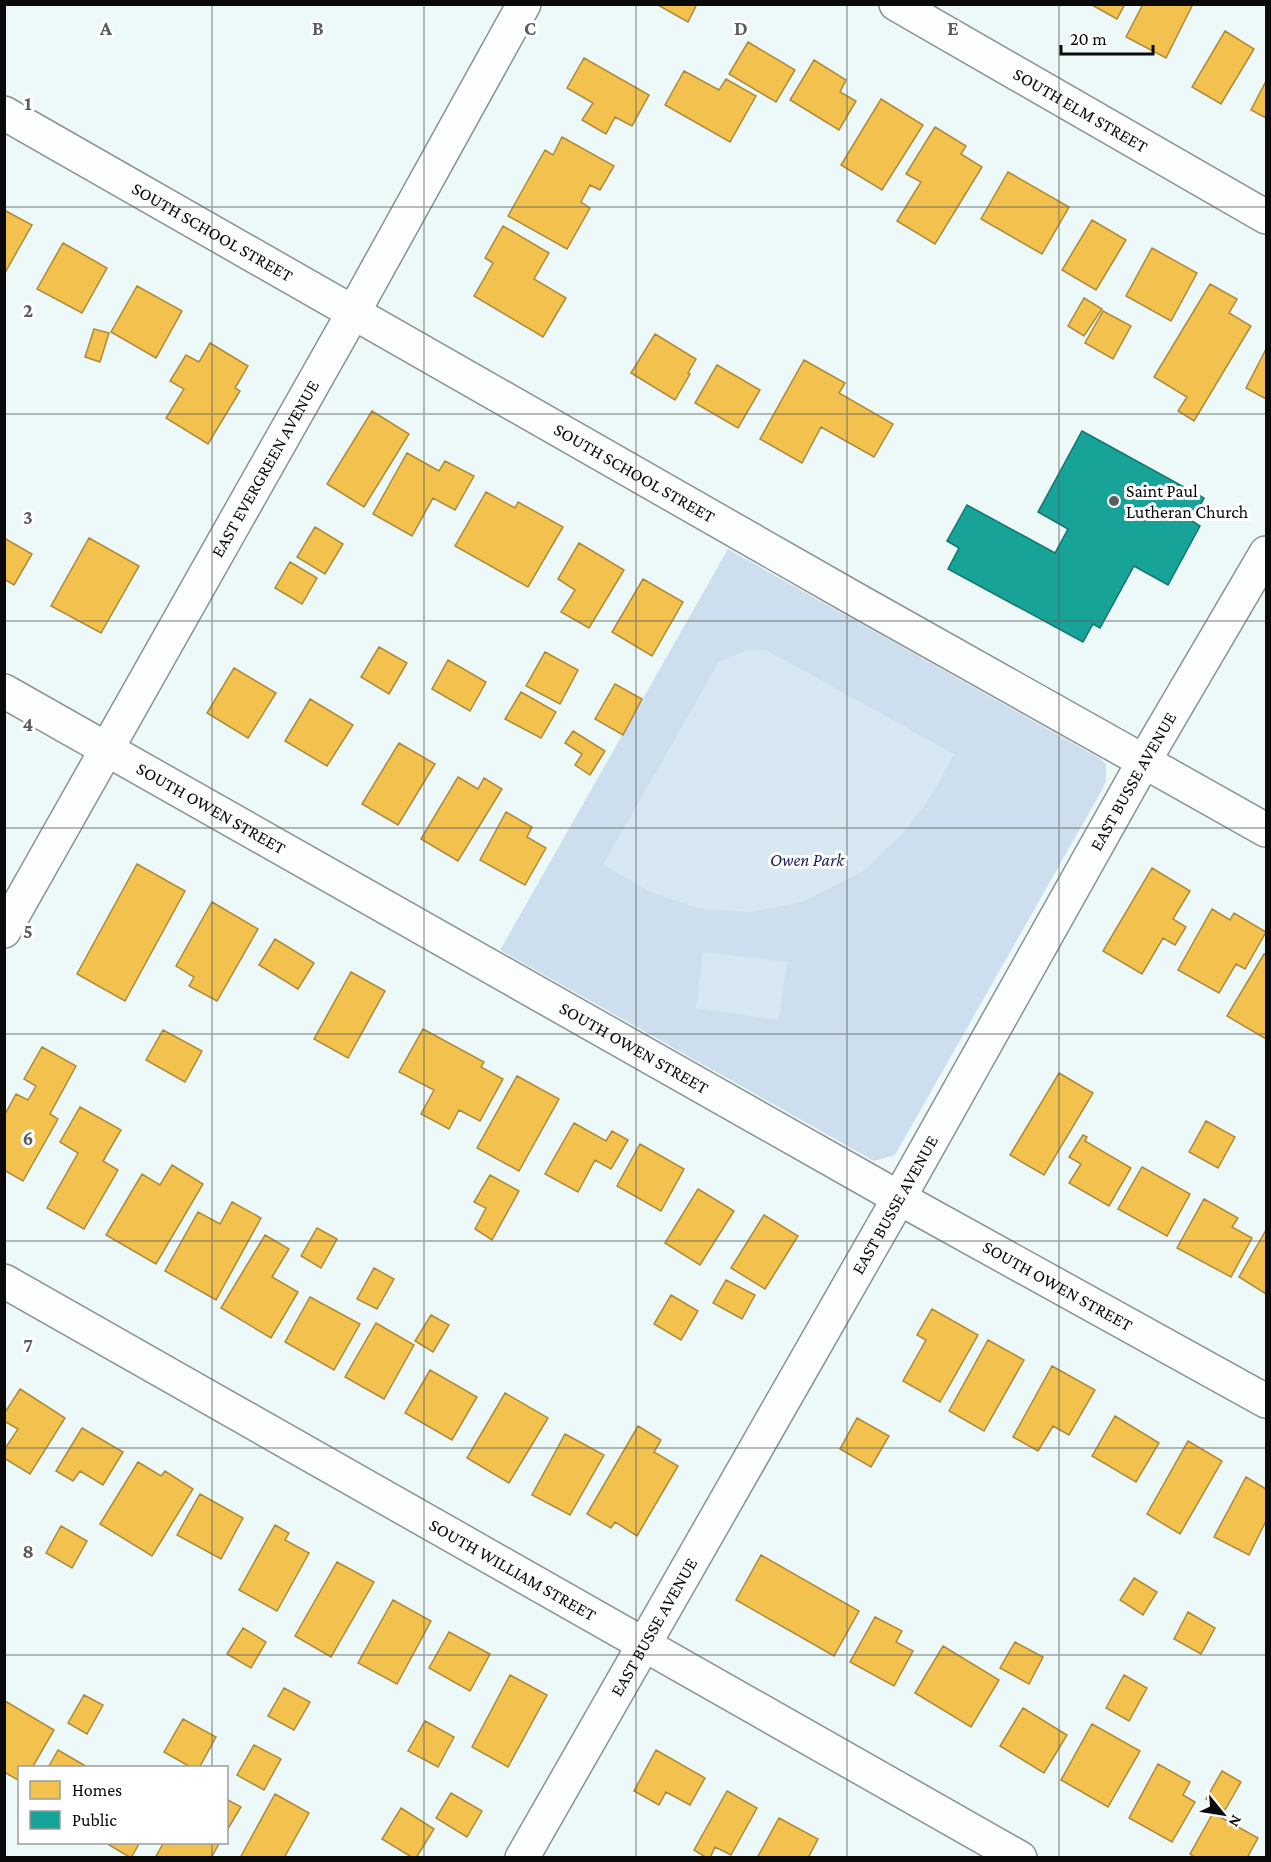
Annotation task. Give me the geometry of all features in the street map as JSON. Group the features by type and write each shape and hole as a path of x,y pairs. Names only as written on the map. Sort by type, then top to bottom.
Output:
{"street":[{"name":"EAST EVERGREEN AVENUE","path":"4,931 354,313 524,4"},
{"name":"SOUTH ELM STREET","path":"896,4 1266,217"},
{"name":"SOUTH SCHOOL STREET","path":"4,113 1266,830"},
{"name":"EAST BUSSE AVENUE","path":"522,1857 899,1198 1144,761 1266,553"},
{"name":"SOUTH OWEN STREET","path":"4,691 899,1198 1266,1401"},
{"name":"SOUTH WILLIAM STREET","path":"4,1281 1020,1857"}],"green space":[{"name":"Owen Park","path":"728,549 1106,764 1106,781 1102,790 895,1155 874,1161 500,950"},
{"path":"766,650 954,754 932,795 904,832 863,871 802,902 750,912 700,909 651,892 603,865 719,662 745,651"},
{"path":"703,952 787,962 779,1020 696,1008"}],"building: Homes":[{"path":"656,4 697,4 688,22"},
{"path":"1090,4 1125,4 1117,19"},
{"path":"1143,4 1193,4 1166,58 1126,37"},
{"path":"1225,31 1254,49 1221,104 1192,87"},
{"path":"748,42 795,70 776,102 729,74"},
{"path":"584,58 649,95 632,126 615,117 606,134 582,120 593,103 567,88"},
{"path":"814,60 846,80 840,92 856,101 839,130 790,100"},
{"path":"684,71 719,90 726,79 756,96 730,142 665,105"},
{"path":"1266,81 1266,118 1251,110"},
{"path":"881,99 923,125 882,190 841,165"},
{"path":"935,127 966,146 961,154 982,167 935,244 897,221 921,182 906,174"},
{"path":"562,137 614,166 600,190 590,185 581,202 590,208 567,249 508,216 545,150 553,155"},
{"path":"1008,172 1069,207 1042,254 981,219"},
{"path":"4,210 32,225 6,271 4,270"},
{"path":"1092,220 1126,240 1096,290 1062,270"},
{"path":"503,226 549,253 534,279 566,298 543,337 474,296 493,263 485,258"},
{"path":"63,243 107,268 82,313 37,289"},
{"path":"1152,248 1197,273 1171,321 1126,296"},
{"path":"1210,284 1237,299 1229,313 1251,326 1194,421 1178,411 1187,397 1154,377"},
{"path":"137,286 182,311 156,358 111,332"},
{"path":"1084,298 1102,309 1084,336 1068,326"},
{"path":"1103,311 1131,326 1113,359 1085,343"},
{"path":"94,329 109,333 100,362 85,357"},
{"path":"655,334 696,359 675,400 631,373"},
{"path":"210,343 248,366 235,388 240,391 208,444 166,418 184,389 170,381 186,355 199,362"},
{"path":"1266,349 1266,399 1246,388"},
{"path":"804,360 845,383 839,393 893,424 874,457 821,427 802,463 760,439"},
{"path":"717,365 760,390 738,428 695,403"},
{"path":"372,411 409,434 364,507 327,484"},
{"path":"407,453 439,471 445,461 474,476 455,510 433,498 412,536 373,514"},
{"path":"486,492 515,508 518,502 563,527 528,587 455,546"},
{"path":"315,527 343,544 325,574 297,557"},
{"path":"4,538 32,554 14,585 4,579"},
{"path":"89,538 139,566 101,633 51,606"},
{"path":"579,543 624,570 589,628 561,612 575,590 558,579"},
{"path":"290,562 317,578 302,604 275,588"},
{"path":"643,579 683,602 652,656 612,632"},
{"path":"379,647 407,663 389,694 361,677"},
{"path":"545,652 578,670 560,704 526,686"},
{"path":"448,660 486,682 470,711 432,689"},
{"path":"234,668 276,693 248,738 207,713"},
{"path":"615,684 642,699 623,735 595,719"},
{"path":"521,692 556,712 541,738 505,719"},
{"path":"310,699 353,725 327,766 285,741"},
{"path":"573,731 605,751 590,775 575,765 582,754 565,743"},
{"path":"399,743 435,764 398,825 362,804"},
{"path":"458,777 478,789 484,778 502,789 458,861 421,839"},
{"path":"506,812 532,827 527,837 546,848 525,885 480,860"},
{"path":"137,864 185,891 125,1001 77,974"},
{"path":"1152,868 1190,891 1173,919 1186,927 1175,945 1163,938 1142,974 1103,951"},
{"path":"212,902 258,929 217,1001 189,986 194,977 176,966"},
{"path":"1212,909 1230,920 1234,913 1266,932 1245,969 1236,964 1219,993 1178,970"},
{"path":"275,939 314,963 298,989 259,965"},
{"path":"1264,954 1266,955 1266,1039 1227,1016"},
{"path":"351,972 385,991 348,1058 314,1039"},
{"path":"423,1029 484,1062 481,1067 503,1079 480,1121 459,1110 449,1129 421,1114 434,1090 399,1072"},
{"path":"163,1030 202,1051 185,1082 146,1060"},
{"path":"42,1047 76,1066 50,1114 58,1119 23,1181 4,1170 4,1116 16,1094 28,1100 36,1086 24,1079"},
{"path":"1059,1073 1093,1093 1044,1175 1010,1155"},
{"path":"517,1076 559,1099 519,1171 477,1148"},
{"path":"80,1107 121,1130 103,1161 118,1170 84,1229 47,1208 78,1153 60,1142"},
{"path":"1206,1121 1235,1137 1218,1168 1189,1152"},
{"path":"574,1123 606,1141 612,1131 628,1140 611,1169 595,1160 578,1192 545,1174"},
{"path":"1083,1135 1087,1137 1085,1141 1131,1168 1109,1206 1069,1183 1081,1164 1069,1157"},
{"path":"640,1144 684,1169 661,1211 617,1186"},
{"path":"172,1165 203,1184 156,1264 106,1235 142,1174 160,1185"},
{"path":"1142,1167 1190,1194 1167,1236 1118,1209"},
{"path":"490,1175 519,1191 492,1240 475,1229 486,1208 474,1202"},
{"path":"698,1189 734,1211 700,1265 665,1243"},
{"path":"1204,1199 1238,1218 1232,1227 1252,1238 1231,1277 1177,1248"},
{"path":"232,1202 261,1218 216,1300 165,1271 198,1212 220,1224"},
{"path":"764,1215 798,1236 765,1289 731,1268"},
{"path":"317,1228 337,1239 321,1268 301,1256"},
{"path":"1266,1230 1266,1294 1239,1277"},
{"path":"265,1235 289,1249 272,1277 298,1292 271,1338 221,1308"},
{"path":"374,1268 394,1279 377,1309 357,1299"},
{"path":"726,1280 755,1295 742,1319 713,1303"},
{"path":"671,1295 698,1311 681,1340 654,1324"},
{"path":"310,1297 360,1324 334,1370 285,1342"},
{"path":"932,1309 978,1335 940,1402 903,1381 926,1340 917,1335"},
{"path":"431,1315 449,1325 433,1352 415,1341"},
{"path":"376,1323 414,1345 384,1399 345,1377"},
{"path":"988,1340 1024,1360 984,1431 949,1411"},
{"path":"1052,1366 1095,1390 1069,1435 1053,1426 1038,1451 1013,1437"},
{"path":"430,1370 477,1397 452,1440 405,1413"},
{"path":"20,1389 65,1418 30,1474 4,1458 4,1450 18,1429 4,1421 4,1414"},
{"path":"505,1393 548,1418 509,1483 467,1458"},
{"path":"1115,1416 1159,1443 1136,1482 1092,1456"},
{"path":"857,1418 889,1436 871,1467 840,1449"},
{"path":"638,1426 661,1440 654,1452 678,1466 637,1536 615,1522 611,1528 587,1514"},
{"path":"82,1428 123,1452 103,1485 80,1471 73,1481 56,1471"},
{"path":"565,1434 604,1455 570,1515 532,1495"},
{"path":"1188,1441 1222,1461 1180,1534 1147,1514"},
{"path":"138,1462 161,1476 165,1471 193,1489 152,1556 100,1524"},
{"path":"1246,1477 1266,1489 1266,1521 1249,1555 1214,1537"},
{"path":"200,1494 243,1518 221,1559 177,1535"},
{"path":"275,1525 289,1533 285,1540 309,1553 277,1611 239,1590"},
{"path":"61,1526 87,1541 72,1568 46,1553"},
{"path":"761,1555 859,1611 834,1656 736,1600"},
{"path":"337,1562 374,1582 331,1657 295,1636"},
{"path":"1134,1578 1157,1592 1143,1615 1120,1600"},
{"path":"393,1600 431,1621 397,1684 358,1663"},
{"path":"1188,1612 1215,1628 1201,1654 1174,1639"},
{"path":"875,1617 902,1631 896,1642 913,1651 894,1686 850,1662"},
{"path":"243,1628 266,1642 251,1668 227,1654"},
{"path":"449,1632 490,1654 470,1691 429,1668"},
{"path":"1015,1642 1043,1657 1029,1684 1000,1668"},
{"path":"943,1646 999,1680 971,1727 915,1693"},
{"path":"510,1675 547,1695 508,1767 472,1747"},
{"path":"1124,1675 1147,1688 1129,1721 1106,1708"},
{"path":"284,1688 310,1702 294,1730 268,1716"},
{"path":"84,1695 103,1705 87,1734 68,1723"},
{"path":"5,1701 54,1730 33,1766 18,1766 18,1780 4,1772"},
{"path":"1023,1708 1067,1735 1044,1773 1000,1746"},
{"path":"183,1719 216,1737 200,1766 188,1766 164,1752"},
{"path":"425,1721 454,1737 438,1767 408,1751"},
{"path":"1092,1724 1140,1751 1108,1807 1061,1780"},
{"path":"254,1745 281,1759 264,1790 237,1775"},
{"path":"58,1750 86,1766 49,1766"},
{"path":"656,1750 705,1778 690,1805 666,1792 659,1805 634,1791"},
{"path":"1158,1764 1190,1782 1183,1795 1195,1802 1172,1842 1129,1818"},
{"path":"1222,1771 1241,1782 1225,1810 1206,1799"},
{"path":"727,1791 757,1808 731,1855 715,1847 710,1858 707,1858 694,1850"},
{"path":"451,1793 482,1811 467,1837 436,1818"},
{"path":"275,1794 309,1813 284,1858 240,1858"},
{"path":"228,1800 241,1807 228,1829"},
{"path":"401,1808 434,1829 416,1858 382,1839"},
{"path":"1213,1813 1258,1838 1247,1858 1196,1858 1190,1854"},
{"path":"779,1818 818,1839 808,1858 757,1858"},
{"path":"109,1844 139,1844 131,1858"},
{"path":"163,1844 219,1844 211,1858 155,1858"}],"building: Public":[{"path":"1082,431 1204,498 1192,521 1200,526 1168,585 1134,566 1100,628 1093,624 1083,642 948,569 959,548 947,541 967,505 1055,553 1068,529 1038,512"}],"place":[{"name":"Saint Paul Lutheran Church","path":"1114,501"}]}
